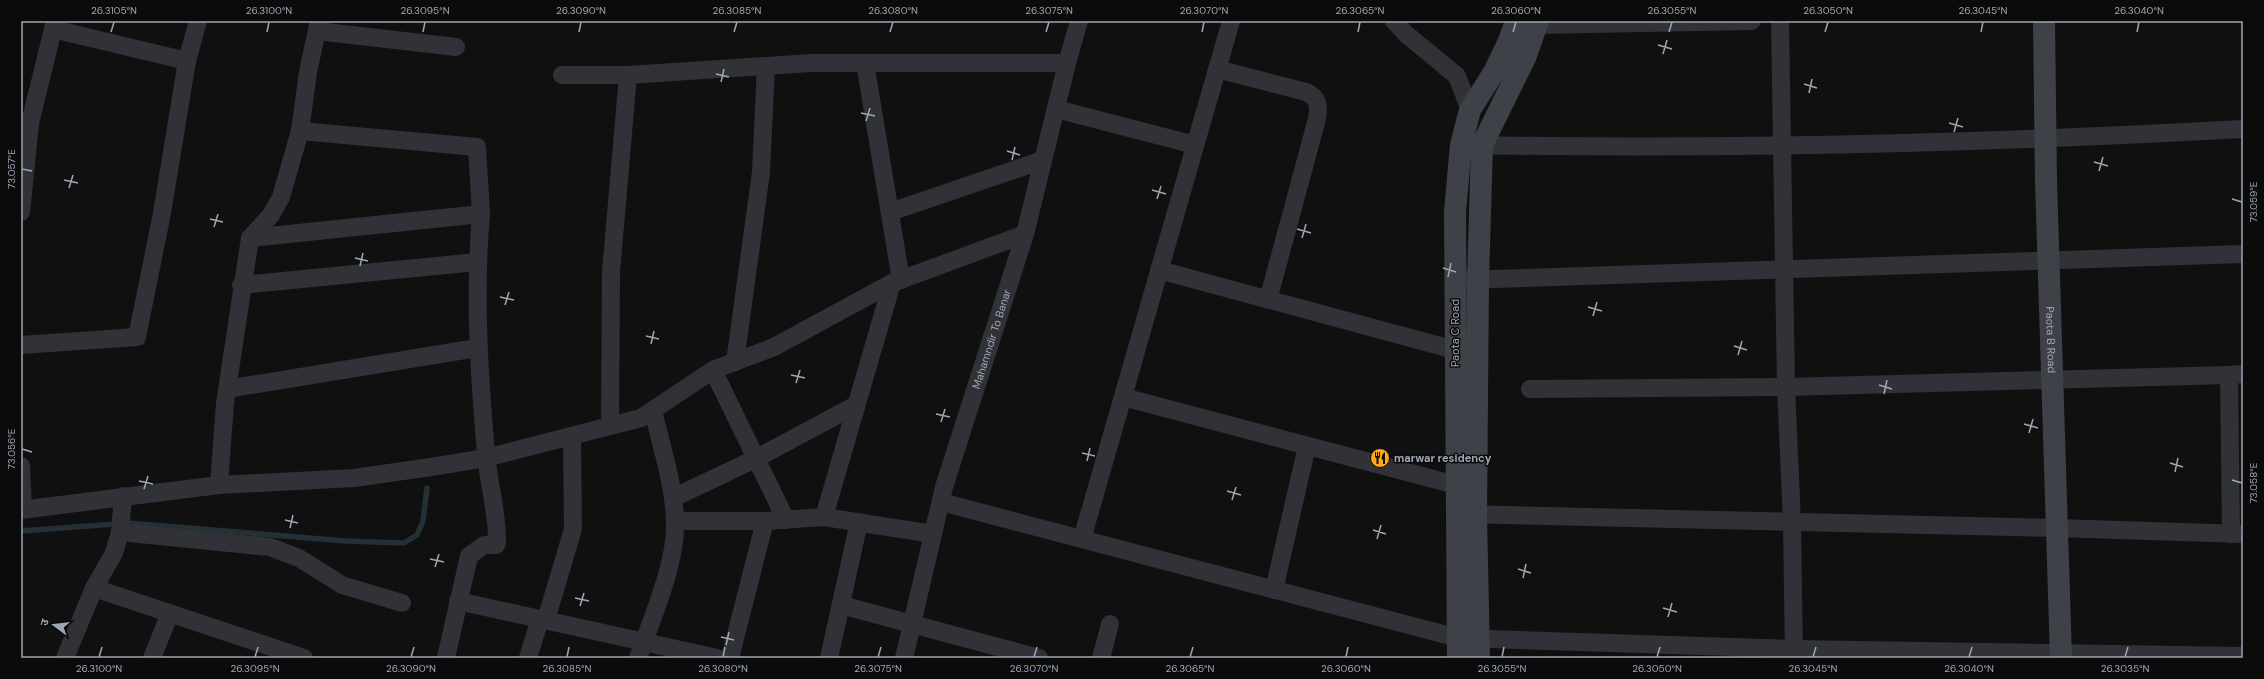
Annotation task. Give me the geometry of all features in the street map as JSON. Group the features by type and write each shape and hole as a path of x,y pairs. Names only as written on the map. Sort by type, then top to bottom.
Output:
{"street":[{"path":"21,345 137,337 162,213 187,61 198,21"},
{"name":"Mahamndir To Banar","path":"904,658 941,502 1025,234 1067,63 1080,21"},
{"path":"1082,539 1231,21"},
{"path":"1394,21 1406,34 1457,76 1470,110"},
{"path":"1530,389 1786,387 2236,375 2237,534 2057,528 1466,514 1478,280 1482,145 1516,79 1530,22 1752,21"},
{"path":"1780,21 1786,387 1792,522 1794,653"},
{"name":"Paota B Road","path":"2044,21 2052,380 2061,655"},
{"name":"Paota C Road","path":"1468,648 1466,514 1456,485 1455,211 1461,144 1470,110 1494,72 1509,41 1530,22"},
{"path":"21,212 27,113 54,25 187,61"},
{"path":"219,485 226,389 241,285 250,238 271,215 281,197 300,131 308,72 318,26 456,47"},
{"path":"824,517 856,405 896,282 890,212 865,63"},
{"path":"562,75 628,75 766,66 865,63 1067,63"},
{"path":"735,362 761,172 766,66"},
{"path":"1217,70 1306,92 1314,96 1318,101 1319,108 1317,119 1268,300"},
{"path":"610,426 611,272 628,75"},
{"path":"1056,108 1195,145"},
{"path":"1461,144 1782,146 2046,140 2243,129"},
{"path":"300,131 477,147 481,214 477,262 477,348 486,458 497,543 496,545 484,545 469,556 446,658"},
{"path":"890,212 1044,160"},
{"path":"250,238 481,214"},
{"path":"21,466 22,510 219,485 354,478 486,458 641,418 713,370 774,347 896,282 1025,234"},
{"path":"1455,280 2049,262 2243,254"},
{"path":"241,285 477,262"},
{"path":"1159,270 1455,350"},
{"path":"226,389 477,348"},
{"path":"713,370 786,520"},
{"path":"1123,397 1456,485"},
{"path":"673,498 757,458 856,405"},
{"path":"641,650 669,566 673,549 675,521 673,498 654,410"},
{"path":"528,658 543,619 573,529 572,436"},
{"path":"1274,590 1307,446"},
{"path":"65,658 94,588 114,553 120,532 123,496"},
{"path":"941,502 1274,590 1468,648 1794,653 2243,656"},
{"path":"675,521 765,521 824,517 933,534"},
{"path":"730,658 765,521"},
{"path":"829,658 859,522"},
{"path":"120,532 270,547 299,558 342,585 402,603"},
{"path":"94,588 304,658"},
{"path":"458,601 543,619 641,650 717,658"},
{"path":"841,605 913,623 1007,654 1039,658"},
{"path":"152,658 170,613"},
{"path":"1101,658 1110,624"}],"waterway":[{"path":"21,531 128,523 346,541 404,543 417,535 423,521 427,488"}],"place":[{"name":"marwar residency","path":"1380,458"}]}
